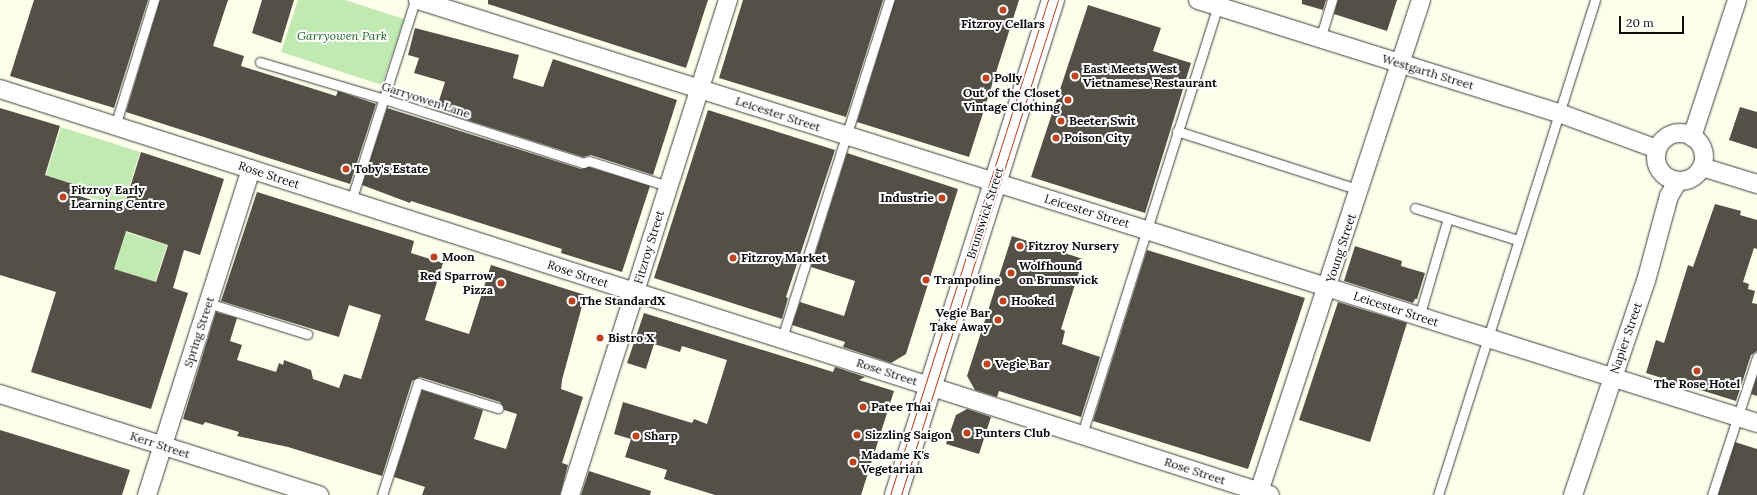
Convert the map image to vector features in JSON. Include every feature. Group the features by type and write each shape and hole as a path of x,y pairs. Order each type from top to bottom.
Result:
{"street":[{"name":"Leicester Street","path":"416,0 700,88 1757,423"},
{"name":"Fitzroy Street","path":"570,495 728,0"},
{"name":"Brunswick Street","path":"896,495 1053,0"},
{"name":"Westgarth Street","path":"1198,0 1219,3 1320,39 1559,113 1657,149"},
{"name":"Young Street","path":"1263,494 1328,287 1402,64 1421,0"},
{"path":"1692,137 1737,0"},
{"name":"Rose Street","path":"0,89 1082,434 1263,494"},
{"path":"1678,134 1692,137 1702,147 1704,160 1702,167 1692,178 1678,181 1670,179 1659,168 1657,149 1665,139 1671,135 1678,134"},
{"path":"1702,167 1757,184"},
{"name":"Spring Street","path":"146,495 251,169"},
{"name":"Napier Street","path":"1573,495 1646,281 1669,196 1678,181"},
{"name":"Kerr Street","path":"0,394 319,495"}],"lane":[{"path":"115,126 154,0"},
{"path":"351,201 416,0"},
{"path":"782,338 845,135 889,0"},
{"path":"1320,39 1332,0"},
{"path":"1438,495 1595,0"},
{"path":"1082,434 1219,3"},
{"name":"Garryowen Lane","path":"260,62 384,99 583,163 589,161 668,186"},
{"path":"1177,132 1360,190"},
{"path":"1415,208 1518,240"},
{"path":"1419,317 1448,218"},
{"path":"208,303 307,334"},
{"path":"1712,495 1757,357"},
{"path":"382,495 418,383 498,408"}],"green space":[{"name":"Garryowen Park","path":"298,0 345,0 404,19 382,85 281,52"},
{"path":"61,127 140,152 116,229 167,245 155,282 114,269 119,254 107,250 97,239 108,203 87,196 89,189 46,175"}],"building":[{"path":"34,0 148,0 114,108 10,76"},
{"path":"160,0 228,0 213,46 244,56 241,66 336,96 338,91 376,104 350,184 126,112"},
{"path":"262,0 294,0 281,43 252,33"},
{"path":"488,0 708,0 686,68 488,4"},
{"path":"743,0 883,0 846,117 719,78"},
{"path":"895,0 1019,0 969,157 857,122"},
{"path":"1302,0 1326,0 1323,10 1302,4"},
{"path":"1338,0 1397,0 1387,31 1334,14"},
{"path":"1088,5 1161,28 1153,51 1191,63 1145,213 1031,177"},
{"path":"415,28 519,55 513,78 543,87 553,59 677,100 653,175 591,155 583,157 436,110 445,82 414,73 419,58 408,55"},
{"path":"1740,107 1757,112 1757,149 1729,140"},
{"path":"0,108 60,126 45,175 73,184 70,193 123,210 141,152 224,179 200,255 184,250 173,288 188,293 151,409 31,372 56,292 0,275","holes":["126,231 168,245 156,282 114,269"]},
{"path":"387,108 581,169 589,167 650,186 622,272 561,253 562,249 411,201 410,203 362,185"},
{"path":"708,110 835,150 786,297 788,298 782,319 654,278"},
{"path":"847,153 958,189 906,354 891,363 843,347 845,342 792,325 800,302 844,316 855,281 811,267"},
{"path":"257,192 414,241 411,253 443,263 425,320 469,334 491,265 585,295 562,380 561,389 583,397 562,463 568,465 560,495 422,495 425,487 394,477 422,390 483,410 474,439 506,449 517,414 504,410 500,402 420,377 412,381 382,476 288,447 237,436 239,432 205,422 203,425 183,419 216,312 237,318 230,341 242,345 237,360 276,372 279,363 283,365 284,360 311,370 313,379 339,388 344,374 361,379 381,315 349,305 339,337 221,301"},
{"path":"1715,204 1741,211 1740,215 1757,220 1757,249 1754,248 1743,282 1749,284 1748,289 1755,291 1752,303 1757,304 1757,351 1751,355 1736,401 1646,373 1656,340 1664,343 1688,265 1693,267"},
{"path":"1012,236 1083,259 1061,329 1065,331 1062,344 1100,357 1081,417 999,391 997,397 975,390 967,376"},
{"path":"1355,246 1402,261 1401,266 1425,273 1417,299 1415,299 1413,303 1344,281"},
{"path":"1147,250 1305,298 1248,469 1093,421"},
{"path":"1338,302 1407,323 1370,442 1299,420"},
{"path":"644,313 833,372 835,367 865,377 859,380 894,391 861,495 715,495 664,479 667,470 625,457 631,439 614,434 623,402 692,423 694,419 707,424 727,360 682,346 680,352 654,344 646,369 627,363"},
{"path":"1757,376 1757,396 1751,394"},
{"path":"967,409 991,417 979,454 946,444 956,415"},
{"path":"0,430 130,470 122,495 0,495"},
{"path":"1735,442 1757,449 1757,495 1718,495"},
{"path":"589,471 651,491 650,495 581,495"}],"tram line":[{"path":"890,495 1048,0"},
{"path":"901,495 1058,0"}],"place":[{"name":"Fitzroy Cellars","path":"1003,10"},
{"name":"East Meets West Vietnamese Restaurant","path":"1075,76"},
{"name":"Polly","path":"986,78"},
{"name":"Out of the Closet Vintage Clothing","path":"1068,100"},
{"name":"Beeter Swit","path":"1061,121"},
{"name":"Poison City","path":"1056,138"},
{"name":"Toby's Estate","path":"346,169"},
{"name":"Fitzroy Early Learning Centre","path":"63,197"},
{"name":"Industrie","path":"942,198"},
{"name":"Fitzroy Nursery","path":"1020,246"},
{"name":"Moon","path":"434,257"},
{"name":"Fitzroy Market","path":"733,258"},
{"name":"Wolfhound on Brunswick","path":"1011,273"},
{"name":"Trampoline","path":"926,280"},
{"name":"Red Sparrow Pizza","path":"501,283"},
{"name":"The StandardX","path":"572,301"},
{"name":"Hooked","path":"1003,301"},
{"name":"Vegie Bar Take Away","path":"998,320"},
{"name":"Bistro X","path":"600,338"},
{"name":"Vegie Bar","path":"987,364"},
{"name":"The Rose Hotel","path":"1697,371"},
{"name":"Patee Thai","path":"863,407"},
{"name":"Punters Club","path":"967,433"},
{"name":"Sizzling Saigon","path":"857,435"},
{"name":"Sharp","path":"636,436"},
{"name":"Madame K's Vegetarian","path":"853,462"}]}
